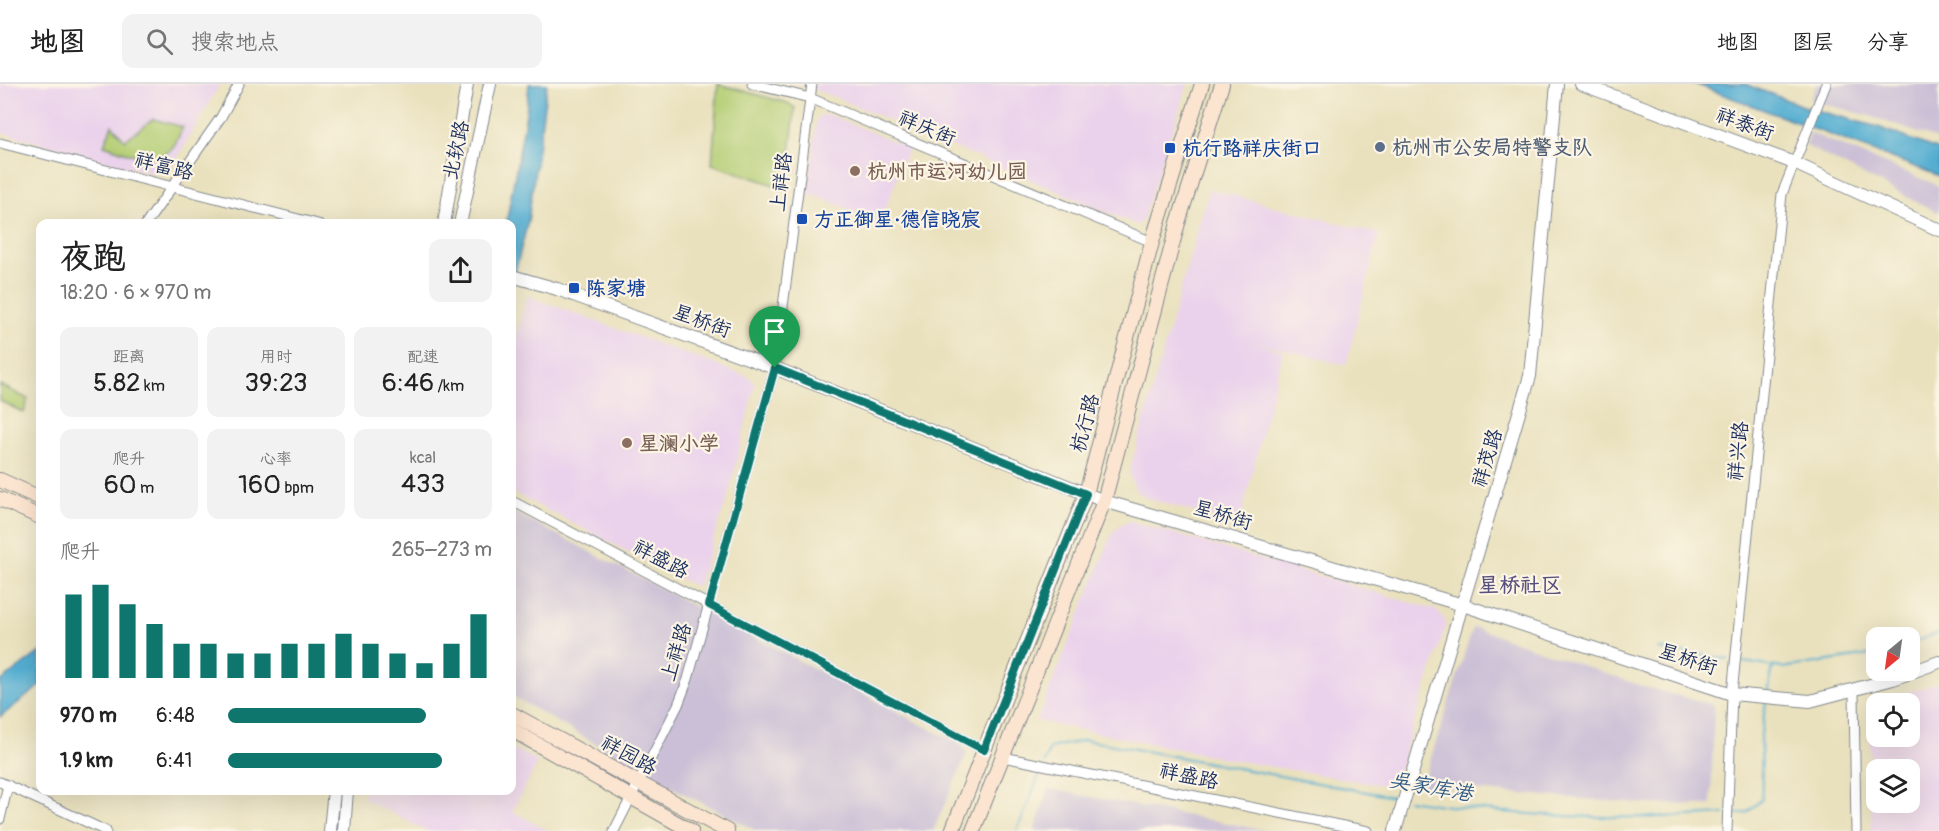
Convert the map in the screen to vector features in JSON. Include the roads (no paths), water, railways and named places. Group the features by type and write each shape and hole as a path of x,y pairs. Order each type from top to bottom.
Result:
{"main road":[{"name":"杭行路","path":"952,831 1086,494 1152,242 1202,84"},
{"name":"杭行路","path":"973,831 1104,501 1178,223 1222,84"},
{"path":"0,480 36,496"},
{"path":"0,499 36,515"},
{"name":"祥园路","path":"516,716 727,831"},
{"name":"祥园路","path":"516,732 691,831"}],"street":[{"path":"149,219 221,117 239,84"},
{"name":"北软路","path":"445,219 467,84"},
{"name":"北软路","path":"461,219 490,84"},
{"name":"祥庆街","path":"752,84 810,98 1152,242"},
{"name":"上祥路","path":"614,831 678,705 709,605 775,368 812,84"},
{"name":"祥茂路","path":"1396,828 1530,376 1557,84"},
{"name":"祥泰街","path":"1581,84 1794,163 1939,230"},
{"name":"祥兴路","path":"1727,831 1732,694 1782,194 1826,85"},
{"name":"祥富路","path":"0,143 299,219"},
{"name":"星桥街","path":"517,277 775,368 1104,501 1463,605 1732,694 1810,701 1893,679 1939,662"},
{"name":"祥盛路","path":"516,503 984,750"},
{"path":"1854,690 1856,831"},
{"name":"祥盛路","path":"1003,757 1368,831"},
{"path":"0,819 4,784 106,831"},
{"path":"330,831 334,795"},
{"path":"344,831 347,795"}],"water":[{"path":"529,84 547,84 528,221 516,268 516,219 507,219 526,114"},
{"path":"1695,84 1745,84 1808,108 1878,127 1939,150 1939,176"},
{"path":"36,655 36,689 0,717 0,682"}],"waterway":[{"path":"1920,640 1939,633"},
{"path":"1658,649 1728,659"},
{"path":"1743,662 1782,668 1866,655"},
{"name":"吴家库港","path":"1768,693 1773,666"},
{"name":"吴家库港","path":"1731,814 1747,813 1762,799 1761,734 1766,702"},
{"name":"吴家库港","path":"1044,763 1050,748 1086,740 1399,798"},
{"name":"吴家库港","path":"1017,831 1042,768"},
{"name":"吴家库港","path":"1408,800 1447,806 1566,816 1646,817 1725,814"}],"place":[{"name":"杭州市公安局特警支队","path":"1380,147"},
{"name":"杭行路祥庆街口","path":"1170,148"},
{"name":"杭州市运河幼儿园","path":"855,171"},
{"name":"方正御星·德信晓宸","path":"802,219"},
{"name":"陈家塘","path":"574,288"},
{"name":"星澜小学","path":"627,443"}],"district":[{"name":"星桥社区","path":"1520,585"}]}
